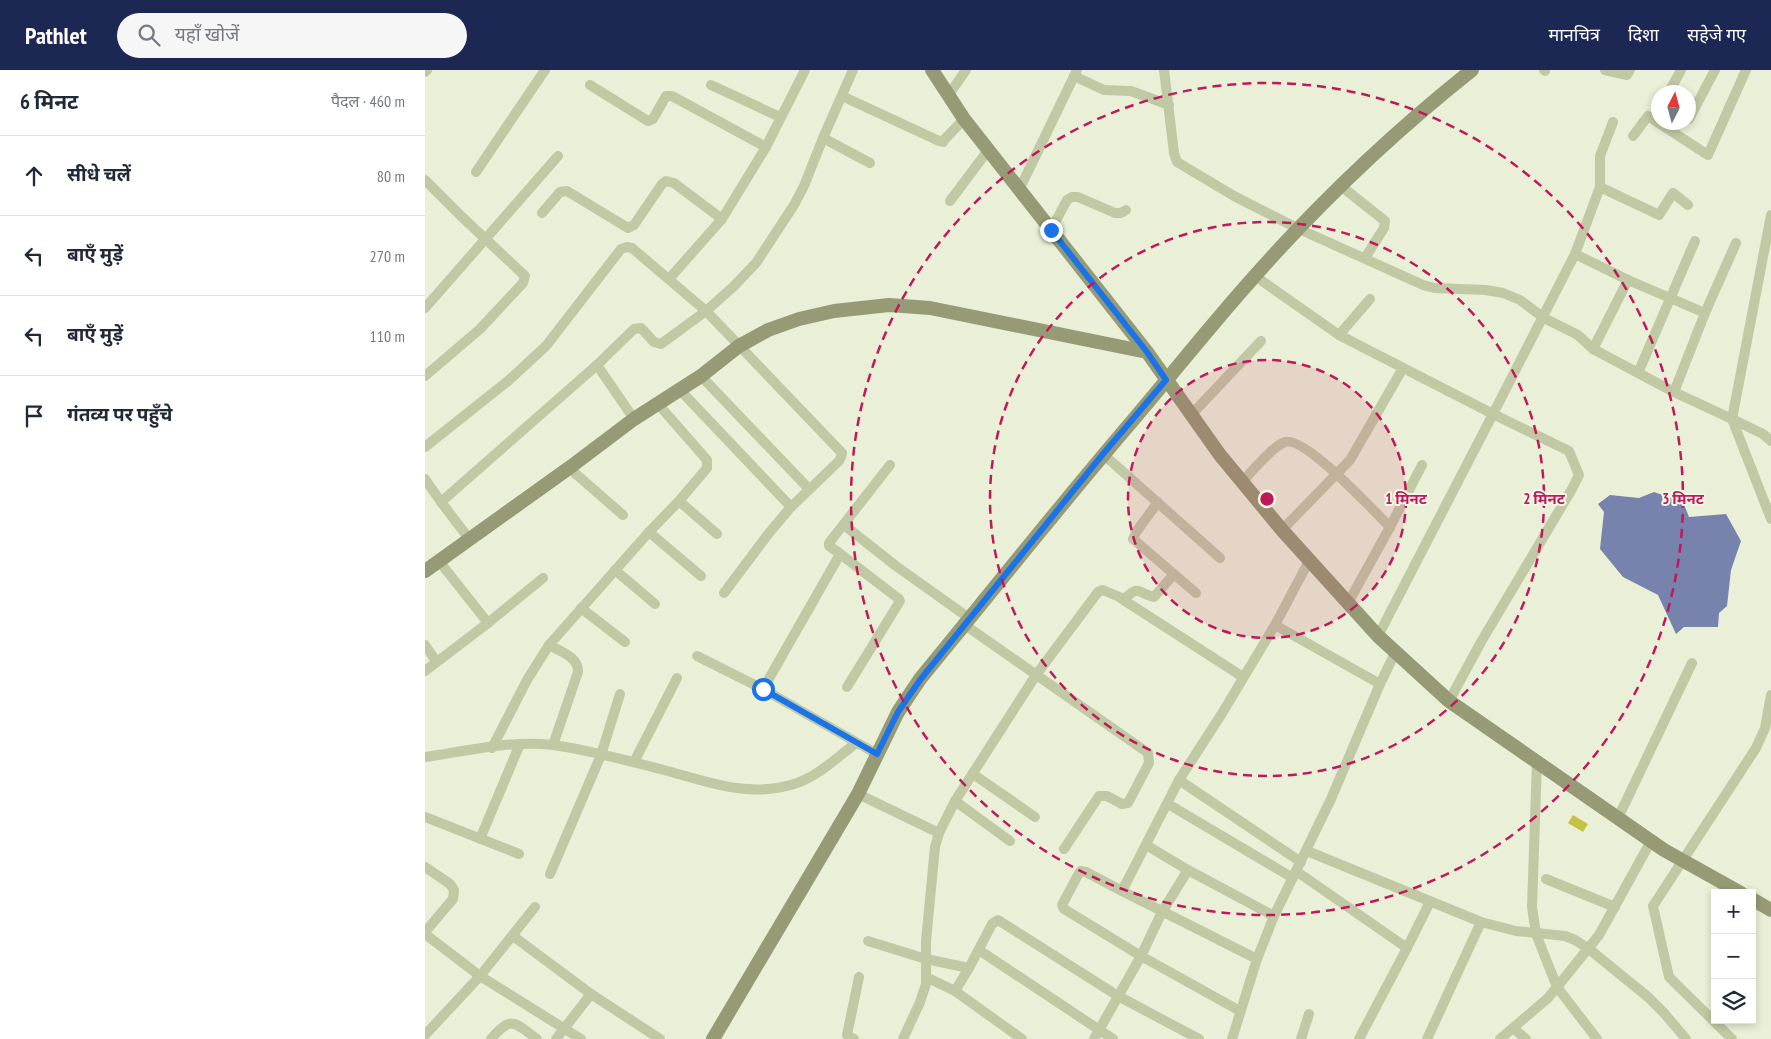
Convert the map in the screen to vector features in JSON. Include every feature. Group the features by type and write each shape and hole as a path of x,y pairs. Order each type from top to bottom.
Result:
{"street":[{"path":"669,279 722,219 766,147 805,70"},
{"path":"441,502 597,365 634,329 641,328 654,342 661,344 706,311 756,263 804,186 853,70"},
{"path":"933,70 964,119 1147,352 1220,455 1309,561 1378,636 1396,651 1441,696 1651,841 1734,889"},
{"path":"948,96 966,70"},
{"path":"1164,70 1174,154 1177,162 1234,196 1299,229 1412,280 1434,288 1486,290 1503,293 1519,300 1544,318 1578,335 1593,349 1674,392 1763,434 1771,441"},
{"path":"713,1039 858,794 898,712 920,680 1103,454 1255,276 1341,186 1425,108 1472,70"},
{"path":"1605,70 1605,72 1627,75 1629,70"},
{"path":"1673,85 1681,70"},
{"path":"1696,106 1715,70"},
{"path":"1672,130 1708,155 1746,70"},
{"path":"476,172 540,72"},
{"path":"1019,190 1075,73 1104,90 1131,91 1169,105"},
{"path":"711,84 781,118"},
{"path":"590,85 648,121 653,119 666,96 672,96 766,147"},
{"path":"842,96 943,142 964,119"},
{"path":"1633,136 1648,116 1651,116"},
{"path":"1378,636 1544,318 1575,254 1600,187 1600,156 1613,122"},
{"path":"1679,136 1682,130"},
{"path":"823,138 870,163"},
{"path":"950,201 989,150"},
{"path":"425,308 558,156"},
{"path":"425,180 523,273 525,280 480,329 425,376"},
{"path":"542,213 557,195 563,191 628,228 634,225 666,181 674,183 722,219"},
{"path":"1341,186 1385,222 1384,228 1365,258"},
{"path":"1600,187 1659,215 1673,193 1688,205"},
{"path":"1051,230 1067,200 1072,197 1078,197 1115,213 1121,213 1125,210"},
{"path":"1771,215 1732,419 1771,519"},
{"path":"1638,373 1695,242"},
{"path":"1674,392 1735,243"},
{"path":"425,447 508,380 545,346 623,247 632,248 706,311 841,453 839,461 809,489 769,533 724,593"},
{"path":"1575,254 1628,280 1705,313"},
{"path":"1255,276 1339,335 1569,451 1579,475 1481,642 1449,701"},
{"path":"1593,349 1628,280"},
{"path":"1339,335 1370,299"},
{"path":"425,571 634,419 701,376 739,346 768,330 799,319 834,311 889,305 930,308 1147,352"},
{"path":"1191,414 1261,341"},
{"path":"597,365 634,419"},
{"path":"1282,530 1350,460 1403,368"},
{"path":"701,376 809,489"},
{"path":"679,389 791,508"},
{"path":"492,748 527,680 549,644 707,468 708,462 658,404"},
{"path":"1243,481 1278,445 1287,441 1296,443 1306,448 1337,475 1390,527"},
{"path":"1103,454 1220,558"},
{"path":"847,688 899,606 900,601 828,545 890,465"},
{"path":"1348,603 1422,465"},
{"path":"569,468 623,515"},
{"path":"425,479 469,540"},
{"path":"679,501 717,534"},
{"path":"1158,502 1135,532 1133,538 1196,593"},
{"path":"844,524 1037,675 1145,750 1150,758 1149,763 1128,803 1122,804 1107,796 1099,796 1064,849"},
{"path":"649,532 701,576"},
{"path":"763,689 839,553"},
{"path":"439,561 488,623"},
{"path":"1122,891 1179,780 1275,625 1309,561"},
{"path":"615,570 655,604"},
{"path":"1121,599 1124,599 1135,590 1154,597 1174,574"},
{"path":"425,671 543,578"},
{"path":"903,1039 922,996 926,977 926,941 932,872 939,833 955,801 1037,675 1098,592 1103,590 1121,599 1243,678"},
{"path":"581,608 625,642"},
{"path":"1275,625 1380,684"},
{"path":"549,644 574,660 579,666 553,745"},
{"path":"425,645 437,662"},
{"path":"1232,1039 1257,959 1274,916 1307,851 1396,651"},
{"path":"697,656 763,689 877,754"},
{"path":"1618,818 1692,663"},
{"path":"634,762 677,678"},
{"path":"550,874 601,755 620,694"},
{"path":"1732,1039 1669,977 1653,906 1756,748 1765,728 1771,696"},
{"path":"425,757 520,744 553,745 634,762 731,789 777,788 798,783 815,775 856,743"},
{"path":"480,839 520,744"},
{"path":"1537,762 1532,907 1536,934 1557,987 1597,1039"},
{"path":"973,774 1035,816"},
{"path":"1179,780 1301,862"},
{"path":"858,794 939,833"},
{"path":"955,801 1010,841"},
{"path":"1168,804 1294,875 1407,948"},
{"path":"425,817 519,854"},
{"path":"1500,1039 1549,998 1589,949 1615,907 1651,841"},
{"path":"1146,846 1274,916"},
{"path":"1307,851 1481,922 1516,931 1565,936 1575,940 1589,949 1659,1007 1686,1039"},
{"path":"425,867 450,884 454,890 453,899 425,933 480,976 581,1039"},
{"path":"1096,1035 1141,956 1162,912 1187,870"},
{"path":"1240,1010 1141,956 1063,907 1063,903 1081,872 1086,872 1257,959"},
{"path":"1546,879 1615,907"},
{"path":"1756,901 1771,910"},
{"path":"1359,1039 1430,902"},
{"path":"425,1035 480,976 535,907"},
{"path":"955,991 993,924 998,920 1118,996 1199,1039"},
{"path":"1427,1039 1481,922"},
{"path":"513,936 591,994 660,1039"},
{"path":"868,941 969,968"},
{"path":"979,950 1096,1035 1113,1039"},
{"path":"854,1039 847,1034 859,977"},
{"path":"926,977 955,991 1022,1039"},
{"path":"556,1039 591,994"},
{"path":"1301,1039 1309,1014"},
{"path":"491,1039 506,1024 512,1023 520,1026 537,1039"},
{"path":"1513,1028 1526,1039"}],"water":[{"path":"1654,492 1683,502 1689,517 1726,514 1741,541 1731,570 1727,606 1719,613 1718,627 1684,627 1676,634 1658,595 1623,577 1600,549 1604,512 1598,504 1610,495 1639,498"}],"building":[{"path":"1573,815 1588,824 1583,832 1568,823"}],"route":[{"path":"763,689 877,754 898,712 920,680 1103,454 1166,380 1147,352 1051,230"}]}
